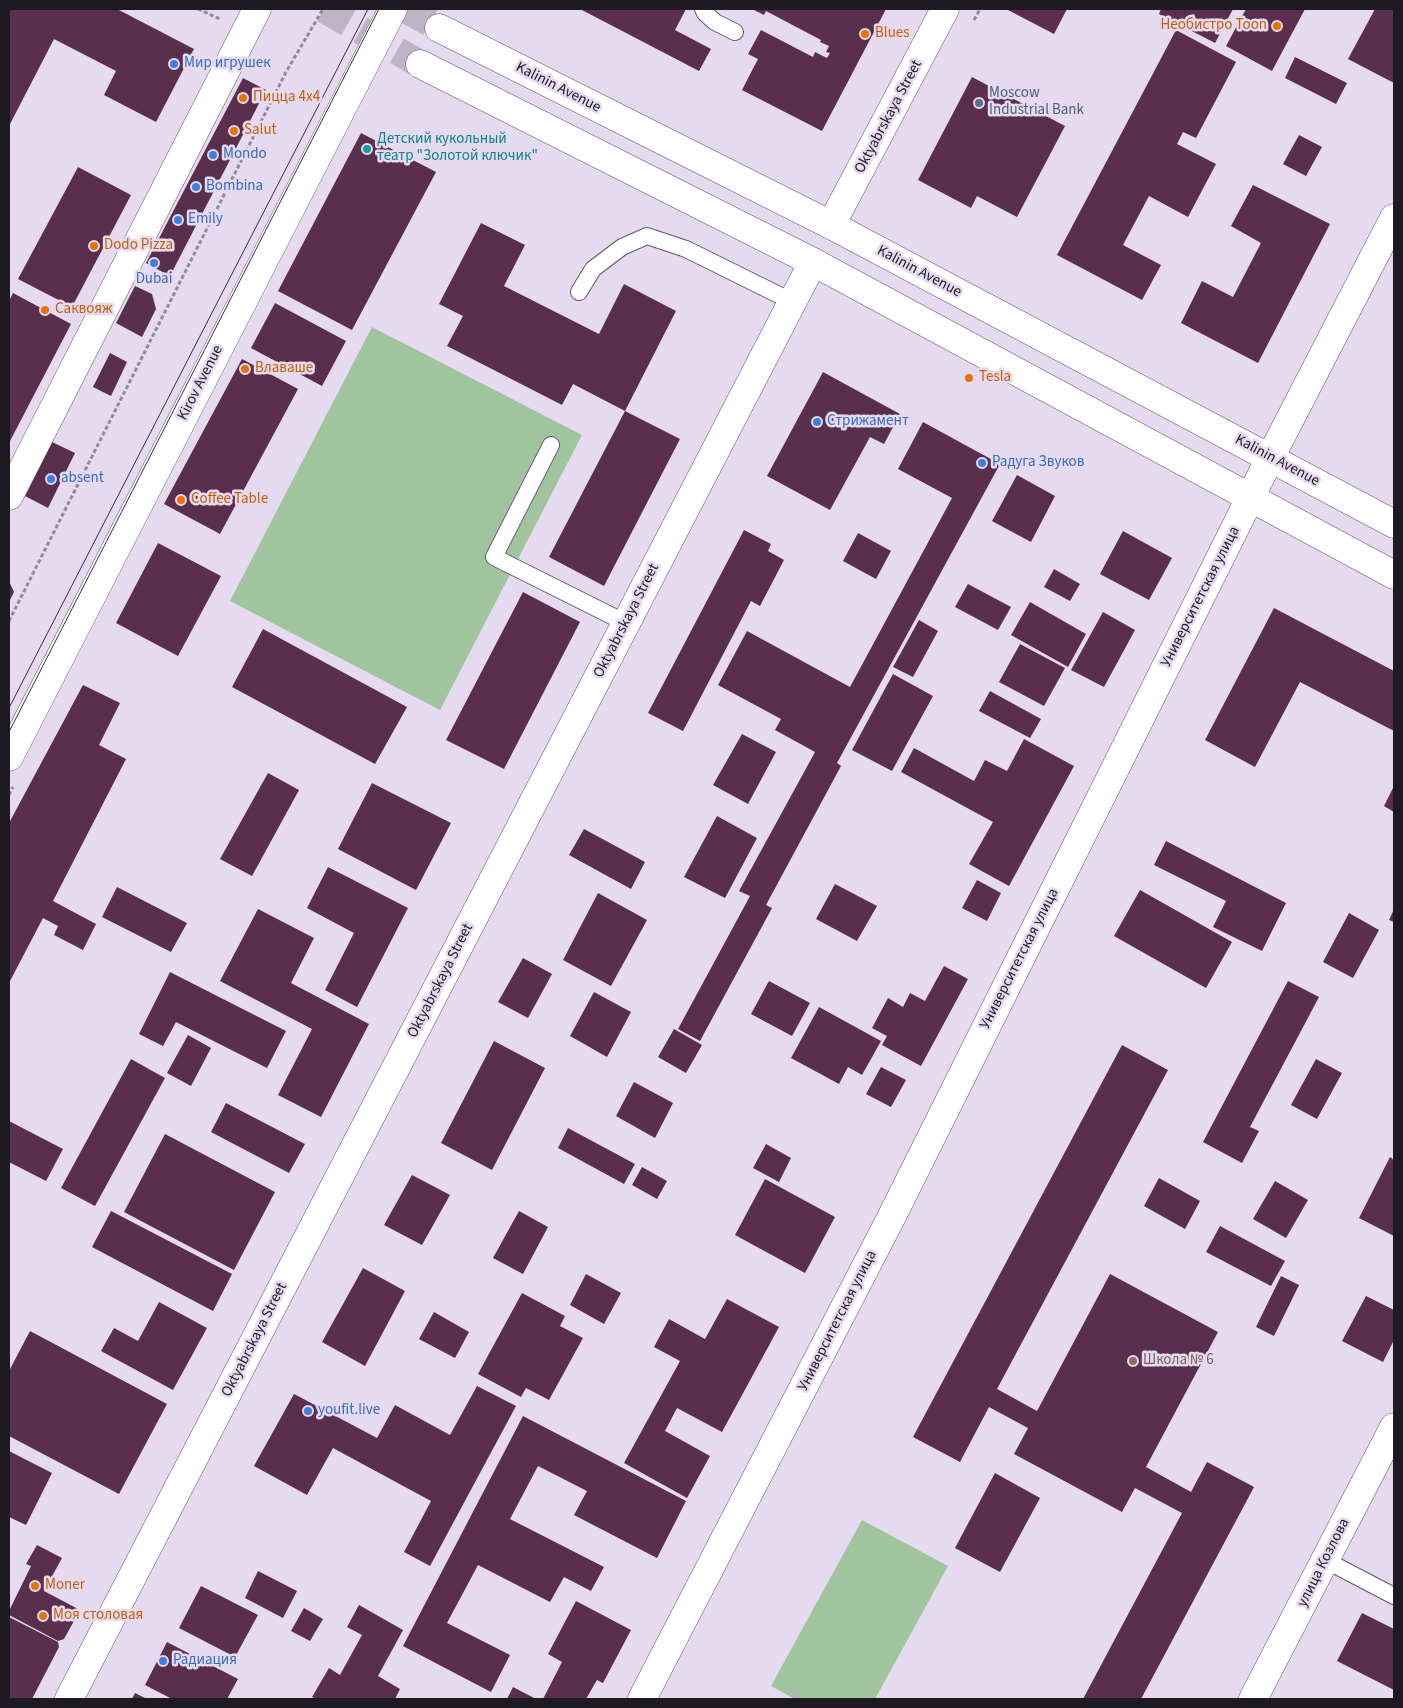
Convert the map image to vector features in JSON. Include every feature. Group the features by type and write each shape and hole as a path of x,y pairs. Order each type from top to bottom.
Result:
{"main road":[{"path":"9,496 257,9"},
{"name":"Kirov Avenue","path":"9,757 393,9"},
{"name":"Oktyabrskaya Street","path":"831,225 945,9"},
{"name":"Kalinin Avenue","path":"439,28 831,225 1394,524"},
{"path":"420,64 813,262 1394,575"},
{"name":"Университетская улица","path":"642,1699 892,1216 1270,458 1394,218"},
{"name":"Oktyabrskaya Street","path":"69,1699 813,262"},
{"name":"улица Козлова","path":"1253,1699 1394,1427"}],"lane":[{"path":"704,9 705,13 715,22 735,32"},
{"path":"579,292 592,269 622,247 647,236 686,249 793,302"},
{"path":"551,446 494,558 626,623"},
{"path":"1325,1560 1394,1596"}],"path":[{"path":"9,621 286,72 323,9"}],"green space":[{"path":"372,327 582,435 440,710 230,601"},
{"path":"862,1520 948,1566 875,1699 795,1699 771,1686"}],"building":[{"path":"9,9 117,9 194,49 156,122 104,95 116,71 54,39 9,126"},
{"path":"580,9 686,9 675,30 711,49 699,71"},
{"path":"752,9 886,9 822,131 742,90 758,59 748,54 761,30 813,57 815,52 827,58 830,53 826,52 829,46 820,42 821,40 766,11 764,15"},
{"path":"1009,9 1067,9 1054,34"},
{"path":"1161,9 1233,9 1215,43 1159,14"},
{"path":"1246,9 1305,9 1272,71 1226,46"},
{"path":"1375,9 1394,9 1394,83 1348,59"},
{"path":"1176,30 1236,62 1196,138 1183,132 1177,144 1216,164 1188,217 1149,196 1123,245 1161,265 1142,300 1057,255"},
{"path":"1295,57 1347,83 1336,104 1285,78"},
{"path":"972,77 1065,126 1017,217 977,196 971,208 918,180"},
{"path":"243,78 266,90 170,276 146,263"},
{"path":"361,133 436,172 352,330 278,291"},
{"path":"1299,135 1322,147 1306,176 1283,164"},
{"path":"78,167 131,195 72,307 18,279"},
{"path":"1253,185 1330,224 1258,363 1181,323 1202,281 1233,297 1261,243 1231,226"},
{"path":"481,223 525,245 504,286 599,334 624,284 676,311 625,411 573,384 562,405 447,346 463,316 439,304"},
{"path":"135,286 152,294 156,309 142,337 116,323"},
{"path":"13,293 71,324 9,443 9,301"},
{"path":"275,303 346,341 322,386 251,348"},
{"path":"110,353 127,362 111,396 93,387"},
{"path":"242,359 298,389 220,534 164,504"},
{"path":"823,372 900,414 884,444 870,437 830,510 767,476"},
{"path":"625,411 680,439 604,586 549,557"},
{"path":"923,422 1000,464 837,763 841,766 766,905 772,908 700,1041 678,1029 750,896 739,891 815,752 775,730 781,719 718,685 747,631 850,687 952,498 898,469"},
{"path":"52,442 75,453 48,508 25,496"},
{"path":"1017,475 1055,496 1031,542 992,521"},
{"path":"744,530 771,544 768,551 784,560 760,606 751,601 683,731 648,713"},
{"path":"1123,531 1172,558 1149,600 1100,574"},
{"path":"858,533 891,551 876,579 843,561"},
{"path":"158,543 221,576 178,656 116,623"},
{"path":"1054,569 1080,584 1070,601 1044,587"},
{"path":"9,581 14,592 9,602"},
{"path":"968,584 1011,607 998,630 955,607"},
{"path":"523,592 580,622 504,769 446,740"},
{"path":"1030,602 1086,634 1068,667 1011,635"},
{"path":"1274,608 1394,671 1394,731 1300,682 1255,767 1205,740"},
{"path":"1103,612 1135,630 1104,687 1071,670"},
{"path":"919,620 938,631 913,677 893,667"},
{"path":"263,629 407,707 375,764 232,687"},
{"path":"1020,644 1065,668 1044,706 999,682"},
{"path":"893,674 933,696 892,771 852,750"},
{"path":"83,685 120,703 99,745 126,759 53,901 96,924 83,950 54,935 58,926 43,918 9,983 9,823"},
{"path":"990,691 1041,719 1030,738 979,711"},
{"path":"742,734 776,752 748,804 713,785"},
{"path":"1024,739 1074,766 1009,886 969,864 993,822 901,772 914,748 974,781 985,760 1007,771"},
{"path":"268,773 299,790 252,876 220,859"},
{"path":"372,783 451,823 416,890 338,849"},
{"path":"1394,786 1394,812 1384,806"},
{"path":"717,816 757,838 725,898 684,877"},
{"path":"584,829 645,862 631,889 569,855"},
{"path":"1166,841 1286,903 1262,951 1213,927 1226,901 1154,865"},
{"path":"328,867 408,908 357,1007 325,990 354,933 307,908"},
{"path":"977,880 1001,893 987,921 962,908"},
{"path":"835,884 877,906 857,941 816,919"},
{"path":"117,887 187,923 171,952 102,917"},
{"path":"1140,890 1232,942 1206,988 1114,936"},
{"path":"598,893 647,920 611,986 563,960"},
{"path":"258,909 314,938 291,983 369,1024 321,1117 278,1095 312,1029 220,981"},
{"path":"1394,909 1394,922 1389,920"},
{"path":"1349,913 1379,930 1353,978 1323,962"},
{"path":"523,958 552,974 528,1018 498,1002"},
{"path":"944,966 968,979 921,1066 882,1045 887,1036 872,1028 888,998 903,1007 910,993 925,1001"},
{"path":"170,972 286,1031 267,1068 176,1022 163,1046 139,1034"},
{"path":"769,981 810,1003 792,1036 751,1014"},
{"path":"1288,981 1319,997 1250,1127 1259,1131 1242,1163 1203,1142"},
{"path":"594,992 631,1012 607,1057 570,1036"},
{"path":"819,1007 881,1041 862,1075 848,1067 839,1084 791,1058"},
{"path":"674,1029 702,1045 686,1073 658,1057"},
{"path":"188,1035 211,1048 191,1086 167,1073"},
{"path":"494,1041 545,1068 492,1170 441,1143"},
{"name":"Школа № 6","path":"1122,1045 1168,1070 997,1389 1037,1411 1110,1274 1218,1332 1146,1467 1191,1492 1207,1462 1254,1487 1141,1699 1083,1699 1182,1513 1135,1488 1122,1512 1014,1454 1028,1428 989,1407 960,1462 913,1437"},
{"path":"131,1059 165,1078 95,1206 61,1188"},
{"path":"1316,1059 1342,1073 1317,1119 1291,1105"},
{"path":"881,1067 906,1080 891,1107 866,1094"},
{"path":"634,1082 673,1103 655,1138 616,1116"},
{"path":"226,1103 305,1144 289,1173 211,1132"},
{"path":"9,1121 63,1149 46,1181 9,1162"},
{"path":"568,1128 635,1164 624,1184 558,1148"},
{"path":"165,1134 275,1192 234,1270 124,1212"},
{"path":"766,1144 791,1158 779,1182 753,1168"},
{"path":"1390,1157 1394,1160 1394,1236 1359,1218"},
{"path":"642,1167 667,1181 657,1199 632,1185"},
{"path":"412,1175 450,1195 422,1245 384,1225"},
{"path":"1159,1178 1200,1201 1185,1229 1144,1206"},
{"path":"765,1179 835,1217 805,1273 735,1235"},
{"path":"1275,1181 1308,1200 1286,1238 1253,1219"},
{"path":"111,1211 232,1274 213,1311 92,1247"},
{"path":"519,1211 548,1227 523,1274 493,1258"},
{"path":"1220,1226 1285,1261 1271,1286 1206,1252"},
{"path":"363,1268 405,1291 365,1366 322,1342"},
{"path":"586,1274 621,1293 604,1324 570,1305"},
{"path":"1281,1276 1299,1285 1274,1336 1256,1327"},
{"path":"522,1293 565,1316 560,1326 583,1338 549,1400 526,1388 521,1397 478,1374"},
{"path":"1366,1296 1394,1310 1394,1340 1383,1362 1342,1341"},
{"path":"727,1299 779,1327 722,1432 677,1408 665,1431 710,1456 687,1498 624,1463 680,1361 654,1347 669,1319 705,1339"},
{"path":"159,1302 207,1328 173,1390 101,1351 114,1328 138,1341"},
{"path":"434,1312 469,1332 455,1358 419,1339"},
{"path":"30,1331 167,1404 119,1494 9,1436 9,1371"},
{"path":"477,1386 516,1406 430,1566 404,1552 431,1501 333,1448 307,1495 254,1466 294,1394 377,1438 395,1405 450,1435"},
{"path":"523,1416 686,1501 657,1558 574,1515 587,1491 538,1466 510,1519 604,1567 591,1591 564,1577 550,1602 478,1565 447,1623 510,1655 491,1692 403,1646"},
{"path":"9,1451 52,1473 26,1525 9,1517"},
{"path":"995,1473 1040,1498 1000,1572 955,1548"},
{"path":"37,1545 62,1558 44,1591 80,1610 64,1639 58,1641 9,1615 9,1611 31,1566 26,1564"},
{"path":"258,1571 297,1591 283,1618 245,1598"},
{"path":"201,1586 258,1615 235,1657 179,1628"},
{"path":"576,1601 631,1630 603,1683 597,1680 586,1699 543,1699 562,1662 548,1654"},
{"path":"359,1605 403,1630 378,1676 400,1689 395,1699 316,1699 312,1697 329,1668 340,1675 362,1635 347,1627"},
{"path":"304,1608 323,1619 310,1641 291,1631"},
{"path":"1362,1613 1394,1629 1394,1690 1337,1661"},
{"path":"9,1617 58,1642 59,1647 32,1699 9,1699"},
{"path":"167,1642 238,1679 227,1699 172,1699 145,1685"},
{"path":"513,1687 536,1699 507,1699"},
{"path":"135,1693 147,1699 132,1699"}],"tunnel":[{"path":"324,9 420,64"},
{"path":"406,9 439,28"}],"tram line":[{"path":"9,708 368,9"},
{"path":"9,732 379,9"}],"place":[{"name":"Необистро Toon","path":"1277,26"},
{"name":"Blues","path":"865,34"},
{"name":"Мир игрушек","path":"174,64"},
{"name":"Пицца 4x4","path":"243,98"},
{"name":"Moscow Industrial Bank","path":"979,103"},
{"name":"Salut","path":"234,131"},
{"name":"Детский кукольный театр \"Золотой ключик\"","path":"367,149"},
{"name":"Mondo","path":"213,155"},
{"name":"Bombina","path":"196,187"},
{"name":"Emily","path":"178,220"},
{"name":"Dodo Pizza","path":"94,246"},
{"name":"Dubai","path":"154,263"},
{"name":"Саквояж","path":"45,310"},
{"name":"Влаваше","path":"245,369"},
{"name":"Tesla","path":"969,378"},
{"name":"Стрижамент","path":"817,422"},
{"name":"Радуга Звуков","path":"982,463"},
{"name":"absent","path":"51,479"},
{"name":"Coffee Table","path":"181,500"},
{"name":"Школа № 6","path":"1133,1361"},
{"name":"youfit.live","path":"308,1411"},
{"name":"Moner","path":"35,1586"},
{"name":"Моя столовая","path":"43,1616"},
{"name":"Радиация","path":"163,1661"}]}
